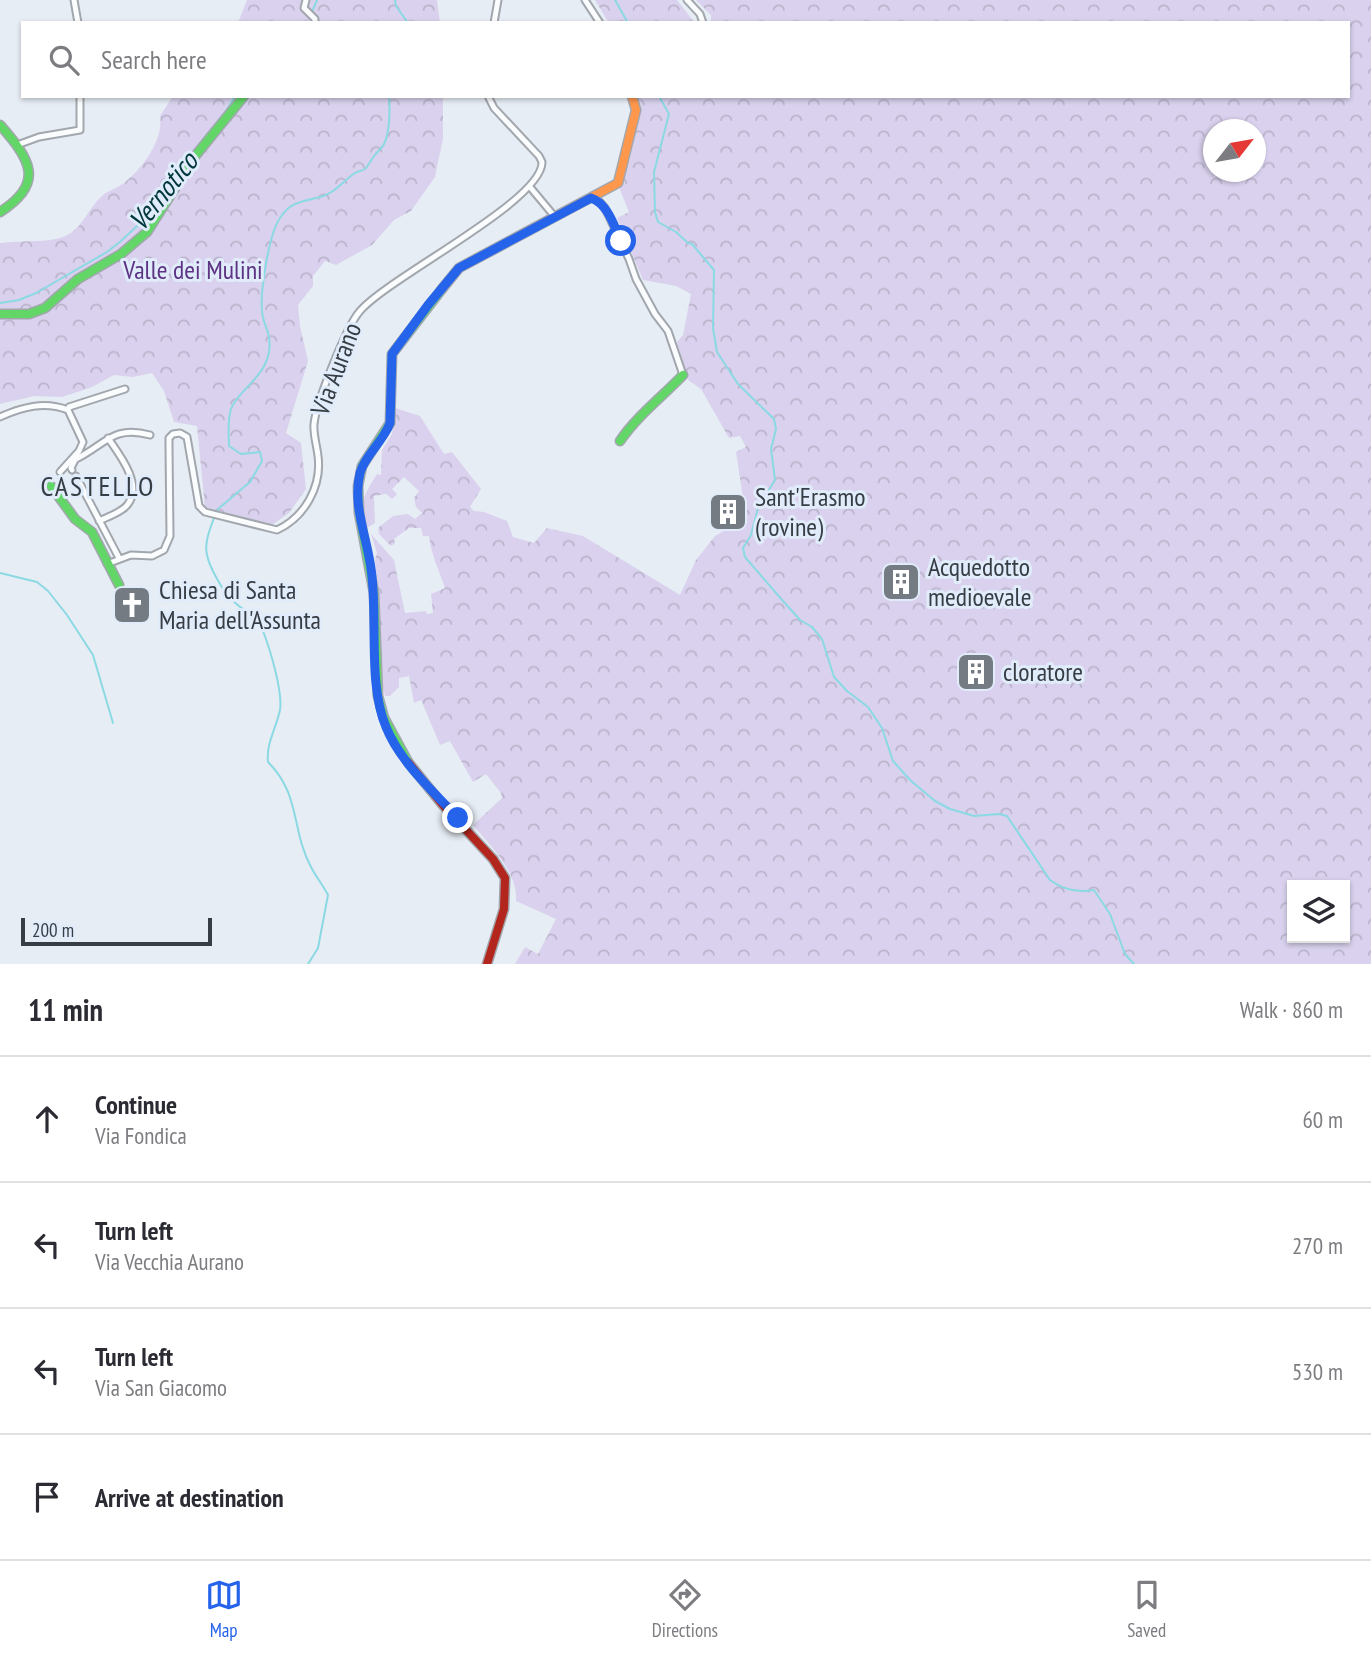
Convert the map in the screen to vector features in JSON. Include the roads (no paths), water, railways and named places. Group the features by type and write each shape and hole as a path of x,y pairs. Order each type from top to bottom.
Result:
{"street":[{"path":"74,0 78,21"},
{"path":"306,0 304,9 314,20"},
{"path":"494,21 498,0"},
{"path":"585,0 599,21"},
{"path":"687,0 700,14 702,21"},
{"path":"17,145 39,137 80,130 80,98"},
{"path":"0,314 29,314 45,308 78,279 121,254 147,232 196,155 242,98"},
{"path":"489,98 494,108 542,162 540,175 530,187 555,217"},
{"path":"487,964 499,933 507,890 505,878 493,859 401,753 386,726 378,697 373,586 359,517 358,487 364,464 387,432 390,423 394,349 459,268 618,183 636,110 633,98"},
{"path":"0,125 23,152 28,163 28,185 20,198 0,212"},
{"name":"Via Aurano","path":"119,558 131,555 152,556 164,550 170,536 169,439 173,434 180,433 187,437 198,506 205,512 266,528 277,530 283,527 309,502 319,470 313,427 316,415 335,360 357,313 530,187"},
{"path":"591,198 599,201 605,208 636,279 655,314 668,331 683,376 659,401 632,423 620,441"},
{"path":"68,410 69,407 125,389"},
{"path":"0,417 32,406 68,410"},
{"path":"68,410 83,442 71,468 119,558 107,564"},
{"path":"60,472 76,457 123,431 150,435"},
{"path":"99,521 128,505 133,491 122,460 108,438"},
{"path":"51,486 75,519 92,532 119,585"}],"waterway":[{"name":"Vernotico","path":"312,12 317,0"},
{"path":"395,0 407,21"},
{"path":"615,0 627,21"},
{"name":"Vernotico","path":"0,303 19,300 36,293 121,241 171,186 185,162 234,98"},
{"path":"217,513 218,509 250,482 262,461 260,452 241,454 229,446 229,423 234,402 262,370 269,352 262,302 266,263 276,226 284,212 293,205 330,193 355,173 366,168 386,139 389,98"},
{"path":"660,98 669,114 654,172 655,212 658,222 692,244 714,270 713,328 717,352 738,384 774,419 776,429 771,449 775,480 758,508 751,535 743,548 745,557 800,620 812,627 822,639 834,677 868,707 882,728 893,761 910,780 935,801 950,809 974,816 1007,816 1050,880 1070,890 1094,890 1110,914 1125,954 1134,964"},
{"path":"214,518 206,546 211,566 229,597 254,618 263,631 278,682 280,710 270,742 268,762 286,787 305,853 328,895 318,948 308,964"},
{"path":"0,573 37,582 67,615 93,655 113,723"}],"place":[{"name":"Sant'Erasmo (rovine)","path":"728,512"},
{"name":"Acquedotto medioevale","path":"901,582"},
{"name":"Chiesa di Santa Maria dell'Assunta","path":"132,605"},
{"name":"cloratore","path":"976,672"}],"district":[{"name":"CASTELLO","path":"98,486"}],"park label":[{"name":"Valle dei Mulini","path":"193,270"}]}
